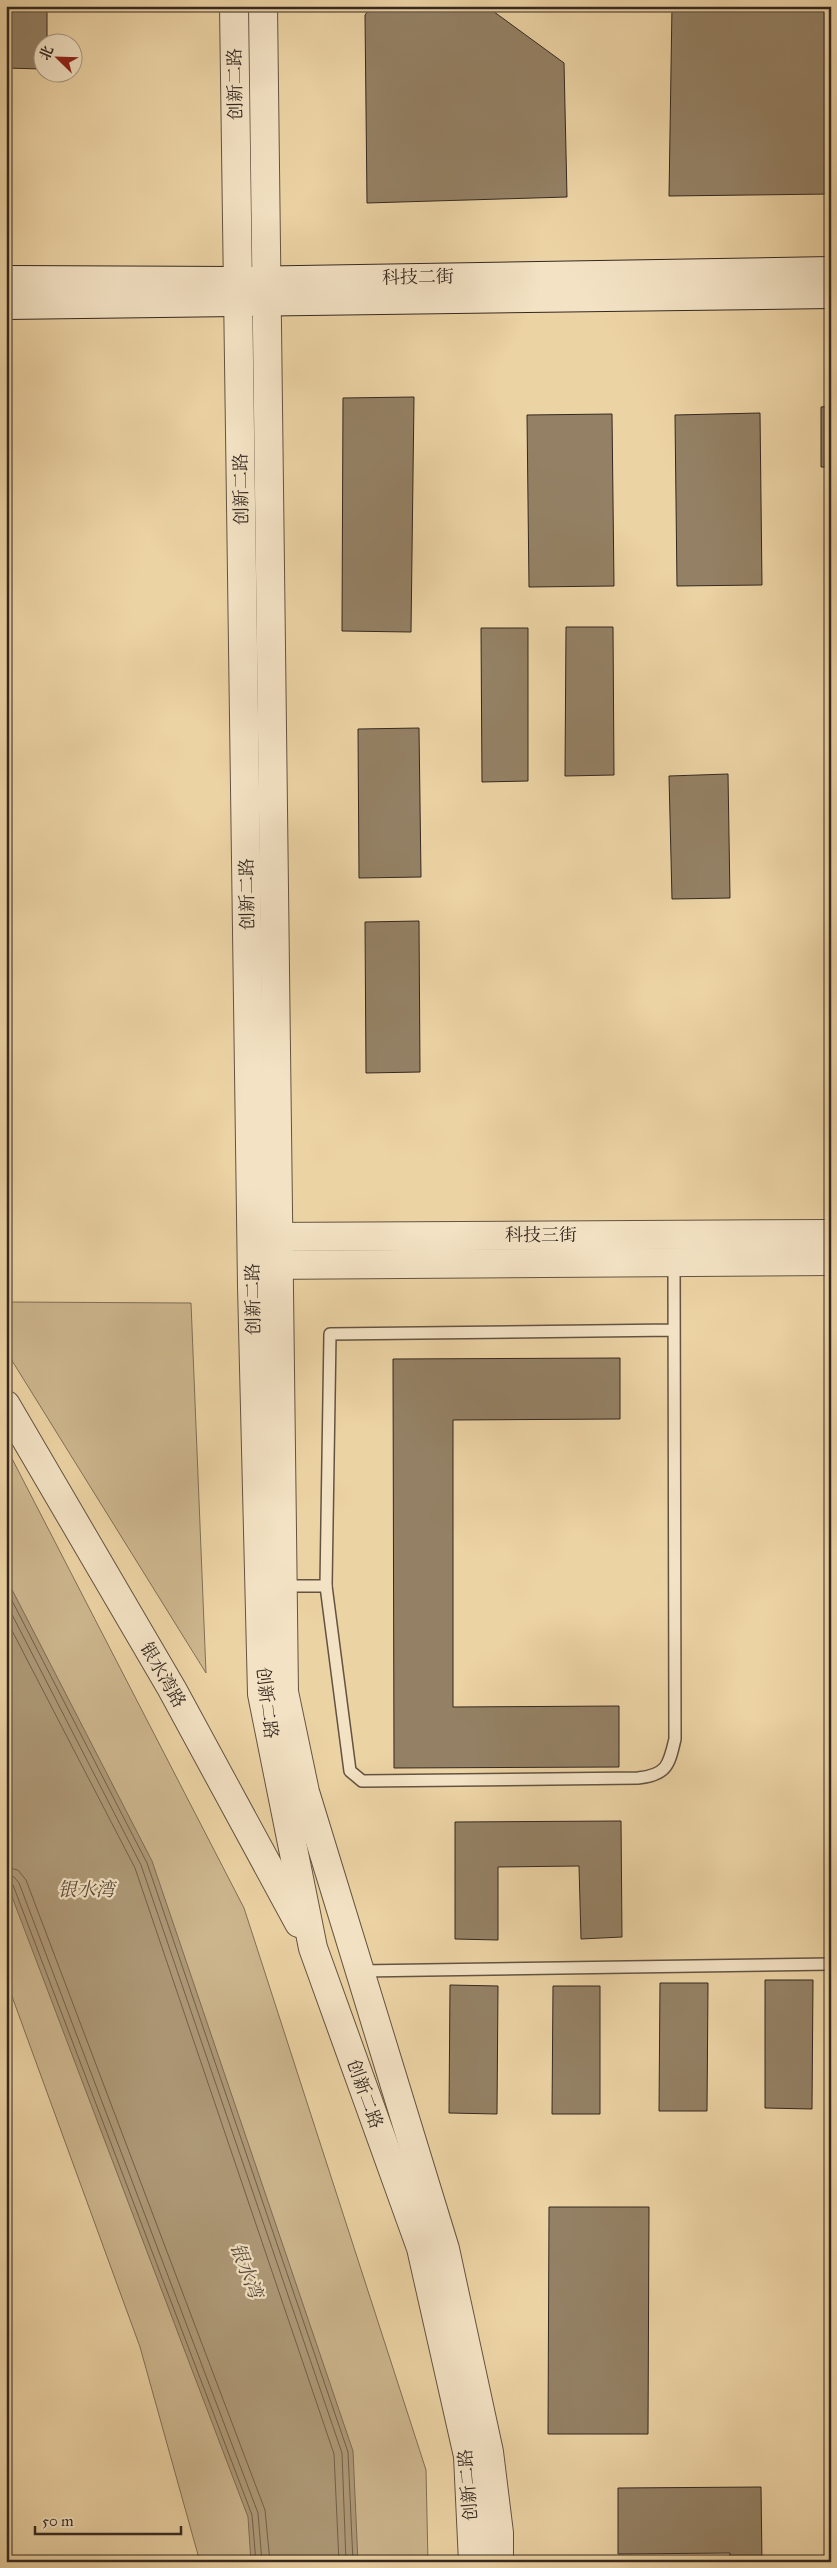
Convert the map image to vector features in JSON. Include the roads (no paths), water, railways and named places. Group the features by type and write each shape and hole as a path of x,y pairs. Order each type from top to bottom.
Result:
{"street":[{"name":"创新二路","path":"234,6 252,1265 262,1694 313,1948 421,2248 468,2456 473,2562"},
{"name":"创新二路","path":"263,6 286,1701 305,1792 445,2249 489,2452 499,2533 499,2562"},
{"name":"科技二街","path":"6,305 238,291 831,271"},
{"name":"科技二街","path":"6,280 238,291"},
{"name":"科技二街","path":"267,290 831,294"},
{"name":"科技三街","path":"252,1237 831,1234"},
{"name":"科技三街","path":"252,1265 831,1261"},
{"name":"银水湾路","path":"6,1405 172,1689 313,1948"}],"lane":[{"path":"674,1262 675,1739 670,1761 664,1771 652,1777 638,1778 362,1781 350,1771 326,1586 330,1334 674,1330"},
{"path":"283,1586 326,1586"},
{"path":"360,1971 831,1964"}],"water":[{"name":"银水湾","path":"6,1578 152,1861 353,2451 358,2562 251,2562 248,2517 6,1881"}]}
